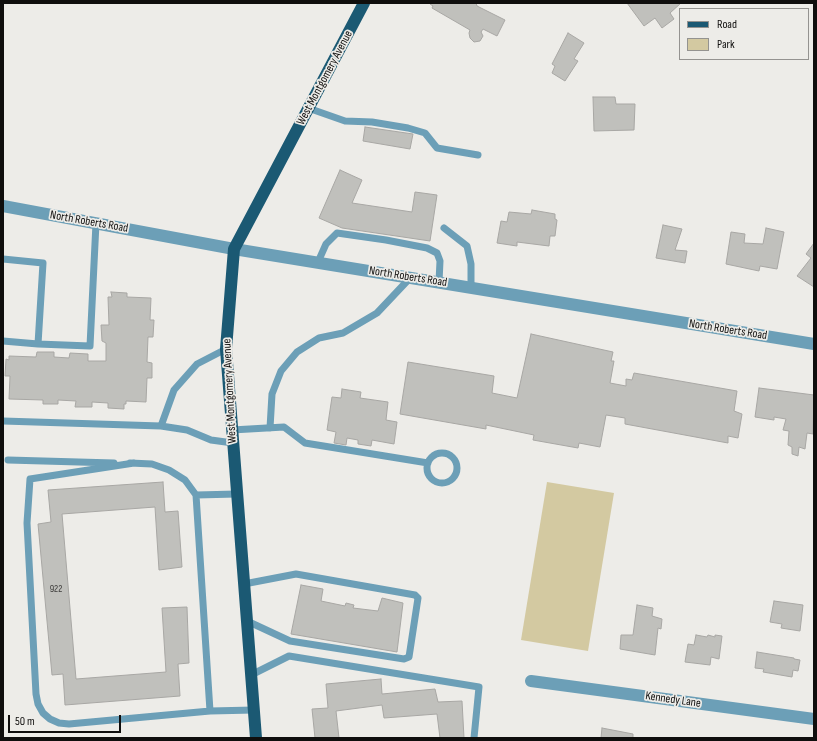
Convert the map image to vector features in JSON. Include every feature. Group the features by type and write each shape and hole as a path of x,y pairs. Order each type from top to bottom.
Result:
{"main road":[{"name":"West Montgomery Avenue","path":"256,738 226,349 234,249 364,3"}],"street":[{"name":"North Roberts Road","path":"3,206 234,249 814,344"},
{"name":"Kennedy Lane","path":"531,681 814,719"}],"lane":[{"path":"308,108 344,121 372,122 408,128 424,133 437,148 478,155"},
{"path":"3,341 90,346 96,223"},
{"path":"444,228 467,246 471,264 471,288"},
{"path":"318,262 326,244 337,232 386,240 427,248 437,253 440,261 440,282"},
{"path":"3,259 43,263 38,344"},
{"path":"270,428 272,394 281,371 297,352 319,338 343,333 377,313 410,278"},
{"path":"162,426 174,390 197,364 226,349"},
{"path":"3,421 162,426 187,430 211,440 233,444"},
{"path":"232,430 284,427 305,444 428,463"},
{"path":"441,453 447,454 452,457 455,462 457,467 456,473 453,478 448,481 443,483 437,482 432,479 429,474 427,469 428,463 435,455 441,453"},
{"path":"8,460 152,464 170,470 184,480 196,495 210,711"},
{"path":"134,463 30,479 28,523 36,694 38,704 43,713 50,719 60,723 70,724 210,711 254,710"},
{"path":"196,495 237,494"},
{"path":"244,584 296,574 415,595 418,598 409,658 404,659 290,641 247,622"},
{"path":"251,675 290,656 479,687 474,738"}],"green space":[{"path":"547,482 614,493 588,651 521,640"}],"building":[{"path":"476,3 477,6 505,20 497,36 483,29 481,32 483,36 480,41 474,42 470,38 470,30 432,8 433,6 430,4"},
{"path":"627,3 681,3 670,13 674,19 662,28 655,18 644,26"},
{"path":"568,33 584,43 574,59 578,61 565,81 552,73 555,66 552,64"},
{"path":"593,97 615,97 616,104 635,104 634,130 594,131"},
{"path":"365,127 413,134 410,149 363,141"},
{"path":"340,170 362,180 352,203 412,212 415,192 437,195 430,241 342,228 319,218"},
{"path":"532,210 555,214 555,219 557,220 555,236 550,236 549,246 517,242 517,246 497,243 501,221 507,222 509,212 531,214"},
{"path":"663,225 682,229 675,250 687,251 685,263 656,258"},
{"path":"766,228 784,232 777,269 760,266 759,271 726,264 731,232 745,234 744,243 763,244"},
{"path":"814,243 814,287 797,276 811,258 806,254"},
{"path":"111,292 127,293 127,297 151,298 150,320 154,320 153,337 148,337 147,362 152,363 152,378 147,378 146,402 126,401 126,404 124,404 124,409 108,408 108,403 92,402 92,407 75,407 76,401 58,400 58,404 43,404 43,400 9,399 10,376 5,376 6,359 9,360 9,356 36,357 37,352 54,352 54,357 69,358 70,353 88,354 88,361 106,361 106,343 102,341 101,325 109,325 108,297 112,297"},
{"path":"531,334 613,352 611,361 614,361 610,383 626,386 626,379 632,380 634,373 737,391 734,411 742,414 738,438 728,436 728,443 625,424 625,418 606,415 600,447 579,443 578,448 533,440 534,435 486,425 486,429 400,414 408,362 494,376 492,393 517,398"},
{"path":"759,388 814,395 813,434 807,433 805,449 799,447 798,456 792,454 792,447 788,445 789,431 783,430 786,419 774,417 774,420 755,417"},
{"path":"342,389 361,392 360,398 388,402 386,420 397,422 394,444 372,440 371,446 358,444 358,440 347,438 346,445 334,443 336,432 327,430 332,397 341,398"},
{"path":"163,482 165,512 178,511 182,567 159,570 155,507 62,514 76,679 166,672 162,608 187,607 189,663 178,664 180,696 65,705 63,674 52,675 38,524 51,522 48,490"},
{"path":"301,585 323,589 321,601 345,606 346,603 354,605 353,608 378,611 382,598 403,603 397,652 291,634"},
{"path":"774,601 803,605 800,631 781,628 782,624 770,622"},
{"path":"637,605 653,608 652,616 662,619 661,629 658,628 655,655 620,649 621,635 633,635"},
{"path":"696,635 707,637 708,635 715,637 715,635 722,636 719,659 711,657 710,665 685,662 688,644 694,645"},
{"path":"757,652 800,660 798,671 793,670 792,677 763,672 764,669 755,668"},
{"path":"381,679 382,694 435,689 438,702 462,701 464,738 440,738 437,714 384,718 382,705 336,711 339,738 315,738 312,709 328,708 326,684"},
{"path":"602,728 633,734 633,738 601,738"}]}
